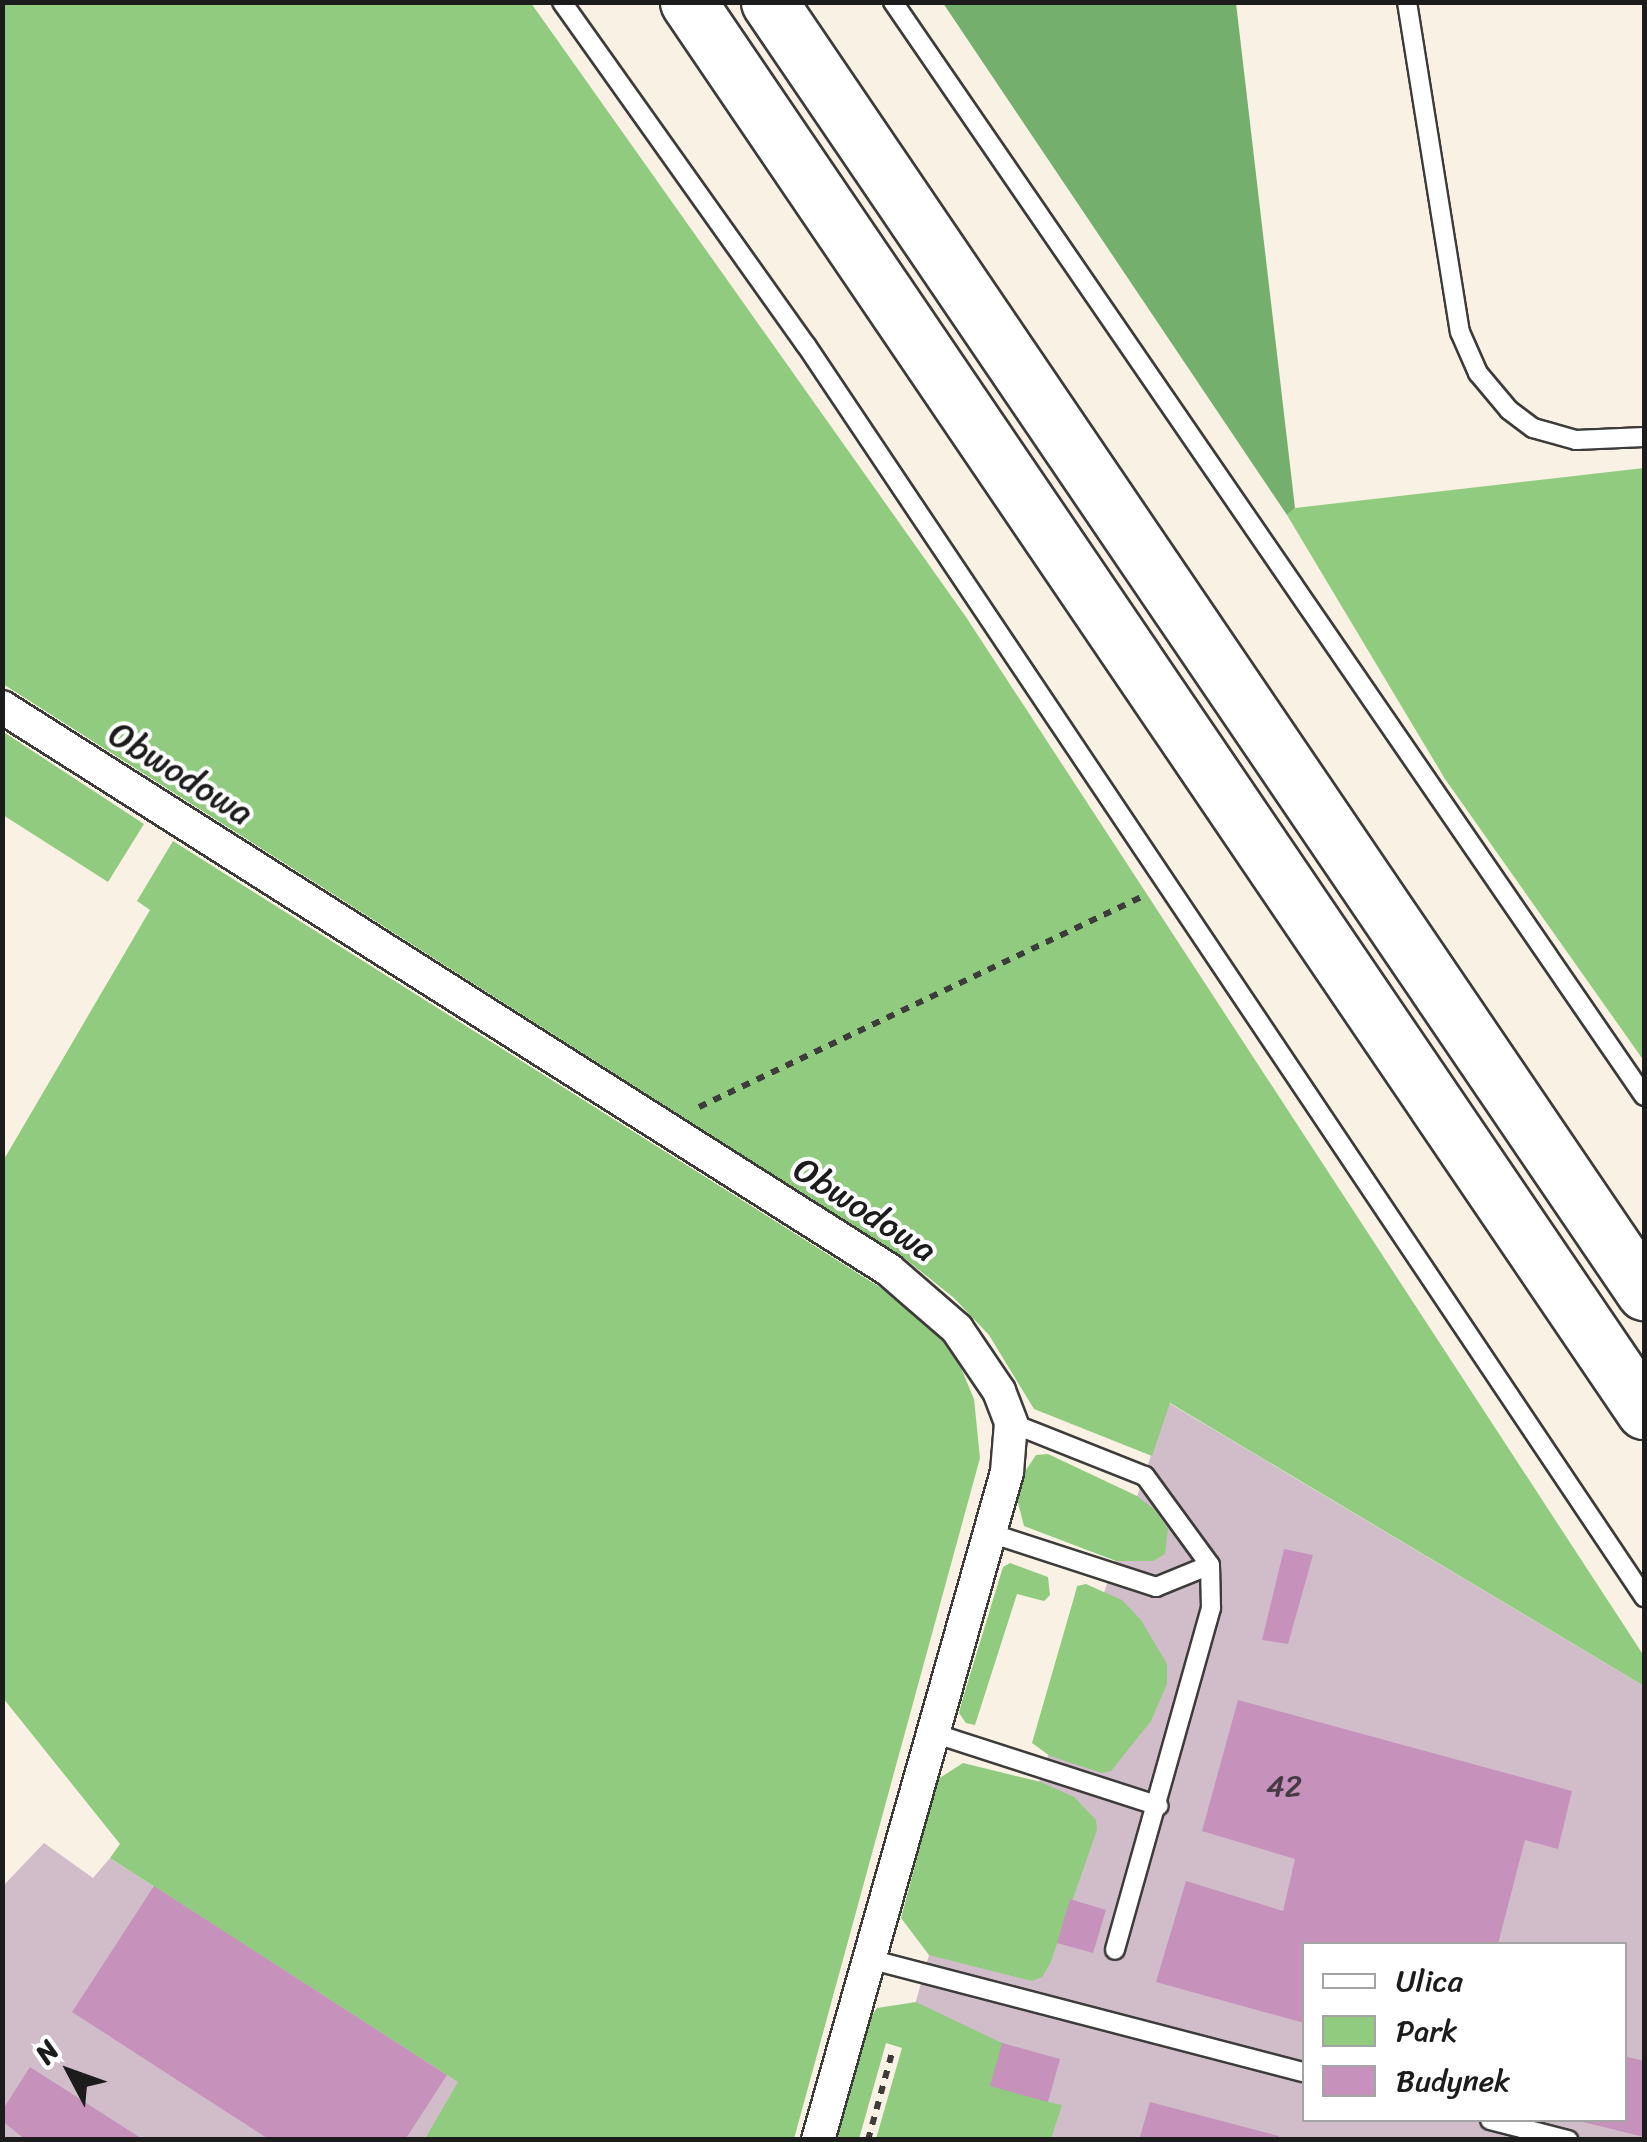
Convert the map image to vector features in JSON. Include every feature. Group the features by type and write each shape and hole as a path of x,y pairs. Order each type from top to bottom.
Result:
{"highway":[{"path":"688,2 1644,1411"},
{"path":"770,2 1644,1292"}],"street":[{"name":"Obwodowa","path":"2,707 927,1298 981,1360 1011,1423"},
{"path":"818,2140 1007,1472 1011,1423"}],"lane":[{"path":"562,2 806,344 1644,1597"},
{"path":"894,2 1644,1096"},
{"path":"1407,2 1460,332 1478,374 1509,410 1532,428 1576,440 1644,437"},
{"path":"1011,1423 1145,1476 1210,1565 1211,1608 1159,1806 1115,1950"},
{"path":"990,1533 1156,1587 1210,1565"},
{"path":"933,1732 1159,1806"},
{"path":"869,1960 1302,2071"},
{"path":"1498,2122 1568,2140"}],"path":[{"path":"661,1125 1165,886"},
{"path":"868,2140 893,2050"}],"shaded area":[{"path":"1169,1403 1644,1686 1644,2139 918,2139 914,2008 929,1955 992,1919"},
{"path":"44,1843 93,1878 110,1858 547,2139 3,2139 2,1887"}],"green space":[{"path":"2,3 531,3 966,617 1644,1656 1644,1686 1170,1403 1152,1456 1034,1409 989,1335 954,1298 903,1257 3,684"},
{"path":"943,3 1236,3 1295,508 1287,515"},
{"path":"1644,468 1644,1061 1445,779 1287,515 1295,508"},
{"path":"2,731 144,824 108,882 3,815"},
{"path":"173,841 908,1305 953,1349 974,1399 980,1458 794,2139 425,2139 458,2082 110,1858 120,1844 3,1698 3,1161 150,910 137,901"},
{"path":"1048,1454 1137,1496 1154,1509 1168,1529 1165,1554 1153,1561 1116,1561 1024,1526 1017,1499 1024,1473 1036,1455"},
{"path":"1010,1563 1048,1577 1050,1595 1044,1601 1017,1594 975,1725 966,1723 959,1713 962,1701 1003,1567"},
{"path":"1086,1584 1122,1600 1141,1620 1167,1664 1167,1684 1151,1721 1111,1771 1102,1773 1050,1756 1032,1743 1077,1586"},
{"path":"963,1763 1041,1782 1074,1797 1096,1820 1097,1830 1050,1964 1042,1977 1032,1981 929,1955 901,1918 938,1779"},
{"path":"916,2002 1002,2043 1048,2102 1062,2105 1051,2139 876,2139 902,2048 886,2043 859,2139 834,2140 868,2021 877,2008"}],"building":[{"path":"1284,1549 1313,1555 1288,1644 1262,1640"},
{"path":"1238,1700 1572,1791 1558,1849 1525,1840 1499,1942 1302,1942 1302,2022 1156,1982 1186,1881 1283,1911 1295,1859 1202,1831"},
{"path":"154,1886 447,2075 405,2140 270,2140 72,2012"},
{"path":"1070,1899 1106,1910 1093,1953 1057,1943"},
{"path":"1002,2043 1060,2059 1048,2102 990,2086"},
{"path":"1627,2057 1644,2061 1644,2137 1583,2122 1627,2122"},
{"path":"30,2067 144,2140 26,2140 2,2121 2,2111"},
{"path":"1150,2102 1279,2136 1278,2140 1139,2140"}]}
